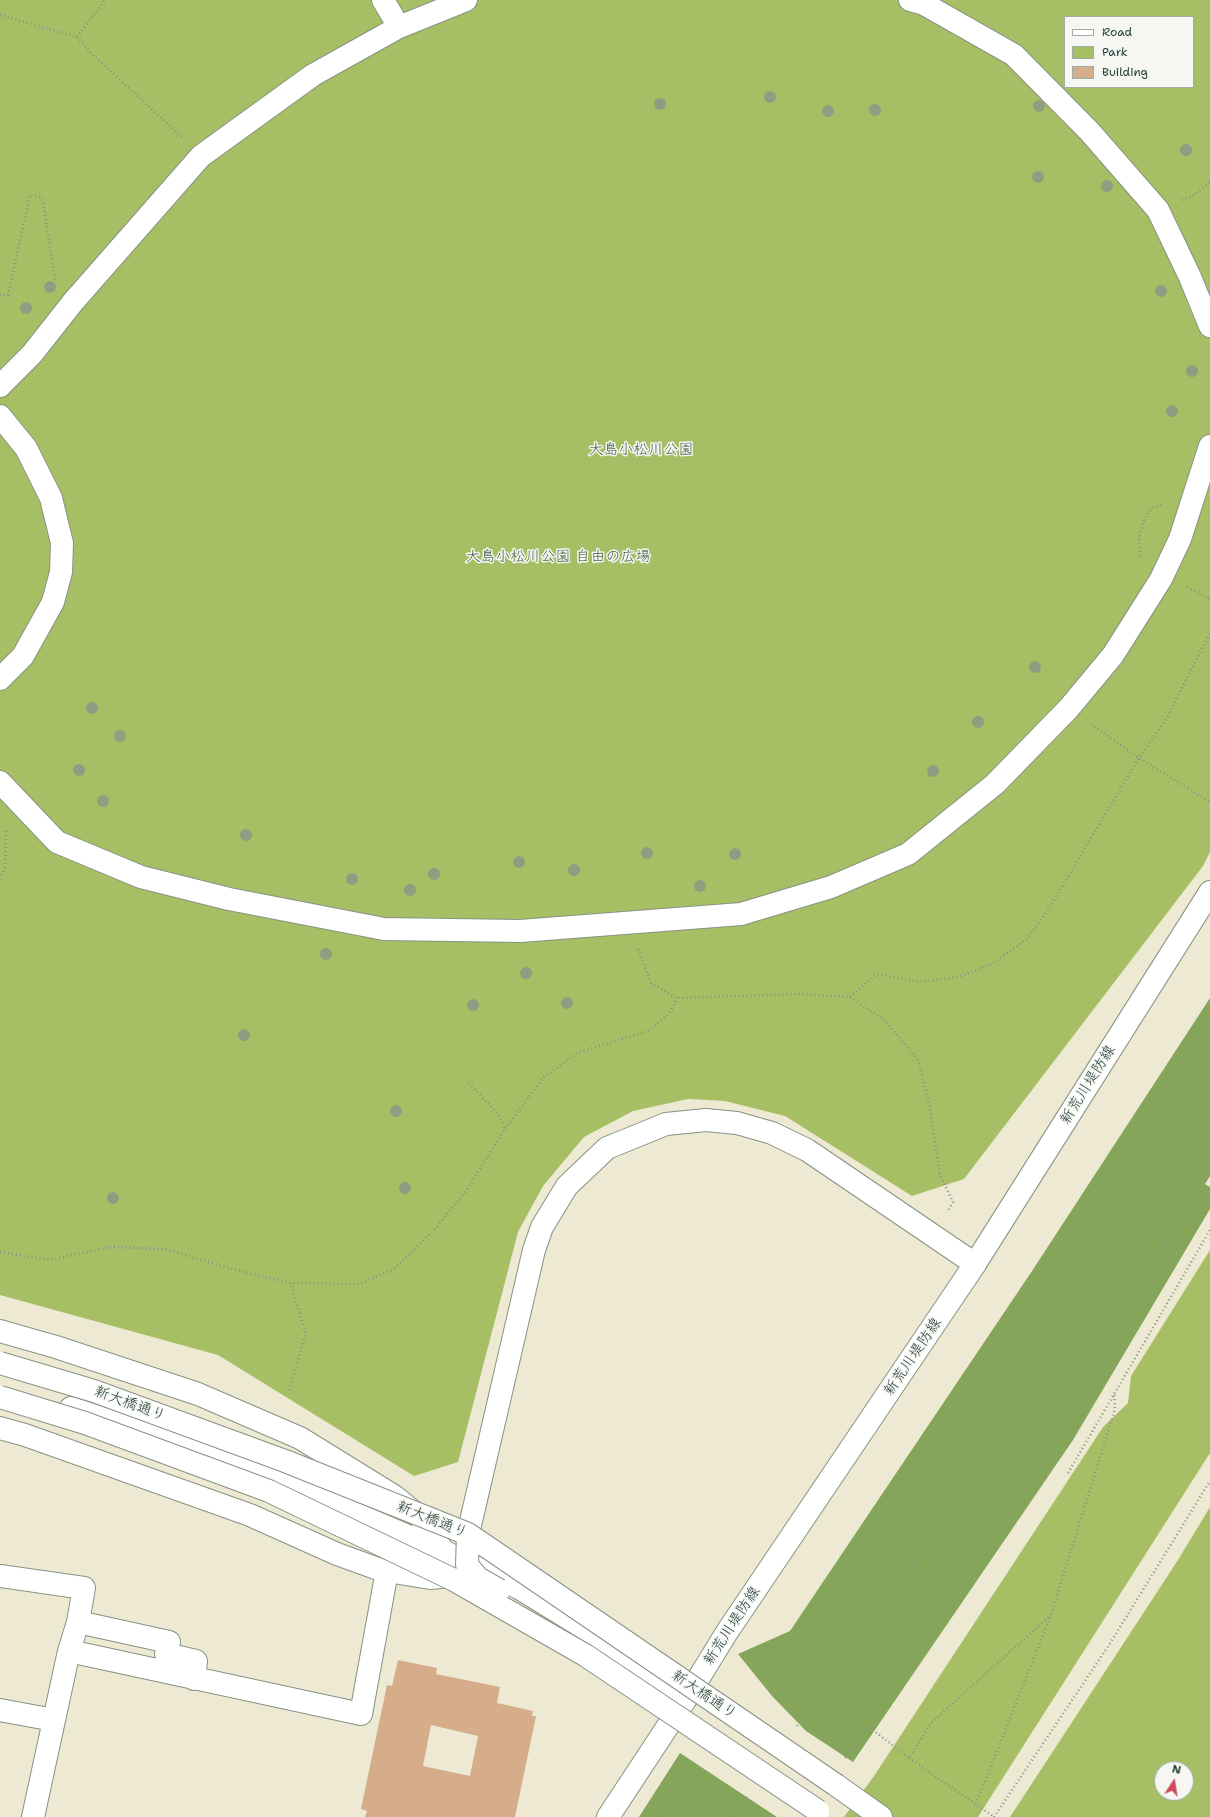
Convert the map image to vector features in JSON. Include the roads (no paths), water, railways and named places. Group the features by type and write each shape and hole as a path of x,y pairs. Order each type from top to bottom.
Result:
{"street":[{"path":"383,0 399,27"},
{"path":"0,386 32,354 73,302 201,156 313,75 399,27 466,0"},
{"path":"910,0 924,4 1014,55 1090,132 1158,210 1190,277 1210,326"},
{"path":"0,416 26,448 51,498 62,543 61,572 53,602 23,656 0,679"},
{"path":"4,786 57,842 142,877 229,899 384,929 520,931 631,924 741,914 831,887 908,854 995,784 1069,708 1113,655 1161,579 1180,539 1210,446"},
{"name":"新荒川堤防線","path":"608,1817 687,1697 727,1632 975,1264 1210,892"},
{"path":"601,1666 562,1628 478,1578 467,1565 468,1534 534,1250 542,1227 568,1186 607,1148 648,1130 666,1124 706,1120 737,1123 772,1133 807,1150 975,1264"},
{"path":"0,1331 56,1347 198,1394 300,1438 394,1496 420,1517 443,1551"},
{"name":"新大橋通り","path":"0,1363 94,1391 285,1461 468,1534 881,1817"},
{"path":"0,1388 101,1417 201,1451 296,1488 490,1572 584,1628 687,1697"},
{"path":"0,1397 85,1423 270,1491 454,1580 601,1666 822,1814"},
{"path":"0,1428 25,1435 250,1515 337,1554 387,1571 430,1578 490,1572"},
{"path":"69,1652 361,1714 387,1571"},
{"path":"0,1576 84,1588 78,1622 69,1652 33,1817"},
{"path":"78,1622 169,1642 166,1654 196,1661 194,1679"},
{"path":"0,1710 54,1720"}],"park label":[{"name":"大島小松川公園","path":"641,450"},
{"name":"大島小松川公園 自由の広場","path":"558,557"}]}
